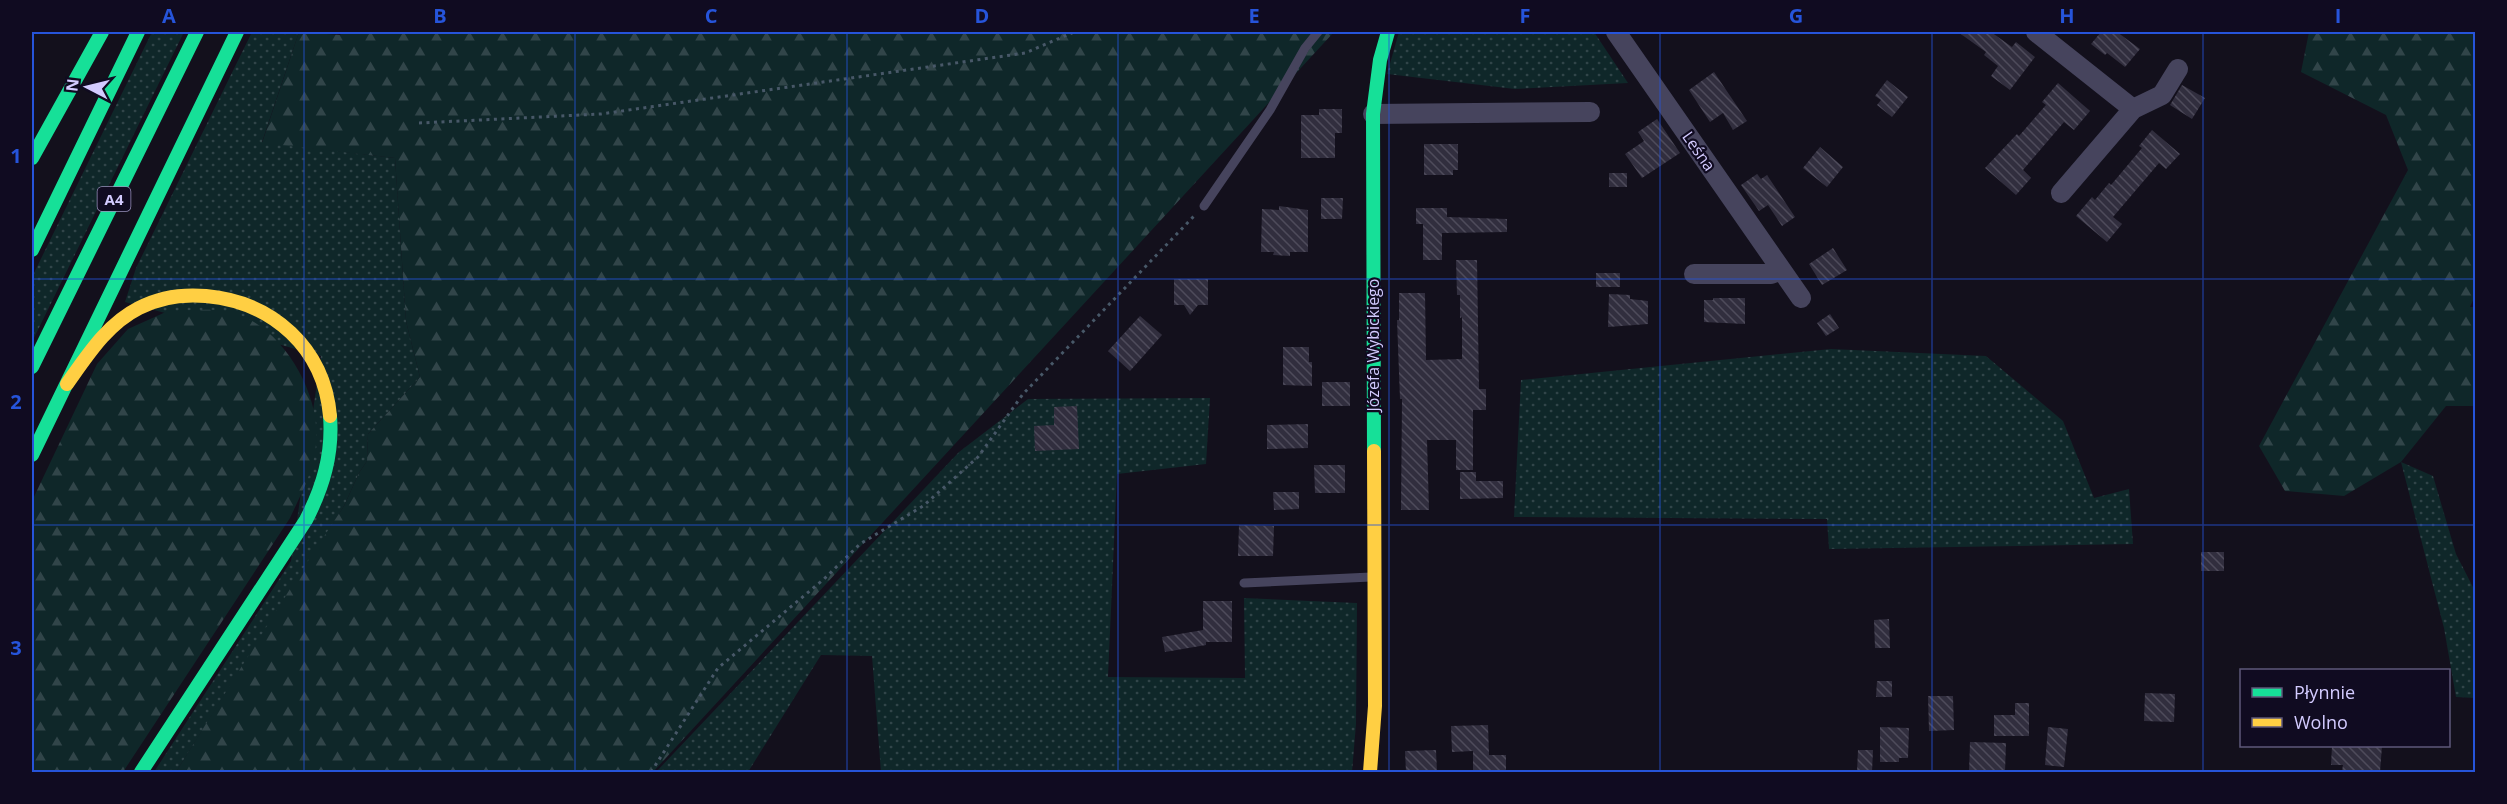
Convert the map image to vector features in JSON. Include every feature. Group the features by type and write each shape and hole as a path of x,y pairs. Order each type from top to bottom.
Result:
{"main road":[{"path":"32,158 102,32"},
{"path":"32,250 138,32"},
{"name":"A4","path":"32,367 196,32"},
{"path":"32,455 237,32"},
{"name":"Józefa Wybickiego","path":"1370,772 1375,706 1373,114 1380,60 1388,32"},
{"path":"67,384 104,333 131,312 163,299 209,294 253,304 290,329 304,346 319,372 333,420 327,468 316,500 285,553 141,772"}],"street":[{"name":"Leśna","path":"1616,32 1801,298"},
{"path":"2036,32 2133,109"},
{"path":"2061,193 2133,109 2162,95 2178,69"},
{"path":"1373,114 1590,112"},
{"path":"1694,274 1771,274 1781,270"}],"lane":[{"path":"1204,206 1270,110 1305,48 1318,32"},
{"path":"1244,583 1375,576"}],"path":[{"path":"419,123 601,114 1025,53 1074,32"},
{"path":"651,772 718,668 824,579 860,544 923,506 978,457 1023,394 1204,206"}],"green space":[{"path":"152,32 184,32 32,342 32,277"},
{"path":"252,32 299,32 262,142 395,158 406,321 420,377 368,434 367,461 344,506 176,772 154,772 291,561 321,356 125,302 136,268"},
{"path":"299,32 340,35 343,32 1334,32 653,772 176,772 344,506 367,461 368,434 420,377 406,321 395,158 262,143"},
{"path":"1399,32 1594,32 1628,83 1515,89 1387,74"},
{"path":"2309,32 2475,32 2476,294 2470,307 2475,307 2475,406 2446,406 2401,462 2344,496 2285,491 2259,446 2408,170 2386,115 2301,72"},
{"path":"168,311 224,311 244,317 262,327 278,342 293,361 312,402 316,424 313,464 290,518 123,772 32,772 32,501 97,364 128,329"},
{"path":"1831,349 1986,356 2063,421 2094,498 2129,489 2133,544 1829,549 1827,519 1514,517 1521,380"},
{"path":"1210,398 1206,464 1117,474 1108,677 1245,678 1244,598 1357,603 1356,724 1352,772 881,772 872,656 821,655 748,772 656,772 959,452 1028,399"},
{"path":"2401,462 2433,476 2456,554 2475,591 2475,698 2456,697 2444,628"}],"building":[{"path":"1958,32 1991,32 2012,47 2016,42 2035,57 2010,90 1991,76 1998,66 1984,55 1986,52"},
{"path":"2101,32 2117,32 2140,49 2125,67 2091,44"},
{"path":"1714,72 1747,121 1733,130 1723,113 1710,122 1689,90"},
{"path":"1887,80 1908,97 1892,117 1877,105 1881,100 1875,96"},
{"path":"2058,83 2090,111 2074,130 2064,122 2023,170 2031,178 2016,195 1985,168 2017,134 2019,136 2046,105 2042,102"},
{"path":"2182,85 2205,98 2192,119 2170,105"},
{"path":"1319,109 1342,109 1342,133 1335,133 1335,158 1301,158 1301,115 1319,115"},
{"path":"1657,119 1680,153 1642,178 1625,154 1644,141 1638,132"},
{"path":"2152,130 2180,154 2166,169 2159,163 2113,217 2122,224 2107,242 2076,216 2092,197 2095,200 2109,183 2111,185 2142,148 2139,146"},
{"path":"1424,144 1458,144 1458,170 1453,170 1453,175 1424,175"},
{"path":"1820,147 1843,167 1827,187 1803,168"},
{"path":"1609,173 1627,173 1627,187 1609,187"},
{"path":"1757,174 1761,179 1767,175 1795,217 1782,226 1768,205 1759,211 1741,185"},
{"path":"1321,198 1343,198 1342,219 1321,219"},
{"path":"1279,206 1308,210 1308,252 1290,252 1290,256 1261,252 1262,209 1279,210"},
{"path":"1416,208 1447,208 1447,217 1507,219 1507,232 1442,233 1442,260 1423,260 1423,224 1416,224"},
{"path":"1833,248 1847,270 1822,285 1809,264"},
{"path":"1456,260 1477,260 1479,389 1486,389 1486,410 1473,410 1473,470 1456,470 1456,440 1427,440 1429,510 1401,510 1402,399 1400,399 1397,320 1399,320 1399,293 1425,293 1426,360 1462,359 1462,317 1460,318 1460,295 1457,295"},
{"path":"1596,273 1620,273 1620,287 1596,287"},
{"path":"1174,279 1208,279 1208,305 1198,305 1190,315 1184,305 1174,305"},
{"path":"1609,294 1630,295 1630,299 1648,301 1648,324 1608,327"},
{"path":"1713,298 1745,298 1745,324 1704,322 1704,300 1713,300"},
{"path":"1830,314 1839,328 1826,336 1817,323"},
{"path":"1140,316 1162,335 1130,371 1108,351"},
{"path":"1283,347 1309,347 1309,362 1312,362 1312,386 1283,385"},
{"path":"1322,382 1350,382 1350,406 1322,406"},
{"path":"1077,406 1079,449 1035,451 1034,426 1054,425 1054,407"},
{"path":"1308,424 1308,448 1267,449 1267,425"},
{"path":"1314,465 1345,465 1345,493 1315,493"},
{"path":"1460,472 1476,472 1476,481 1503,481 1503,498 1460,499"},
{"path":"1273,492 1299,492 1299,509 1274,510"},
{"path":"1239,525 1274,526 1273,556 1238,556"},
{"path":"2201,552 2224,552 2224,571 2201,571"},
{"path":"1203,601 1232,601 1232,642 1206,642 1206,645 1165,652 1162,637 1203,630"},
{"path":"1889,619 1890,648 1875,648 1874,620"},
{"path":"1877,681 1892,681 1892,697 1876,697"},
{"path":"2145,693 2175,694 2174,722 2144,721"},
{"path":"1928,696 1953,696 1954,730 1929,731"},
{"path":"2015,703 2029,703 2029,736 1994,736 1994,715 2015,715"},
{"path":"1488,725 1489,755 1506,755 1506,772 1473,772 1473,751 1452,752 1451,726"},
{"path":"1880,727 1909,728 1908,758 1899,758 1899,762 1880,762"},
{"path":"2048,727 2068,729 2064,767 2045,765"},
{"path":"1970,742 2006,743 2005,772 1969,772"},
{"path":"2332,747 2382,747 2380,772 2342,771 2343,765 2331,765"},
{"path":"1436,750 1437,772 1406,772 1405,751"},
{"path":"1858,750 1873,750 1872,772 1857,772"}],"traffic: fast":[{"path":"32,158 102,32"},
{"path":"32,250 138,32"},
{"path":"32,367 197,32"},
{"path":"32,455 237,32"},
{"path":"1374,451 1373,114 1380,60 1388,32"},
{"path":"141,772 306,520 326,470 330,444 330,416"}],"traffic: slow":[{"path":"67,384 107,332 139,308 163,299 189,295 206,296 230,300 253,308 273,319 291,333 306,350 318,369 326,392 330,416"},
{"path":"1370,772 1375,706 1374,451"}]}
